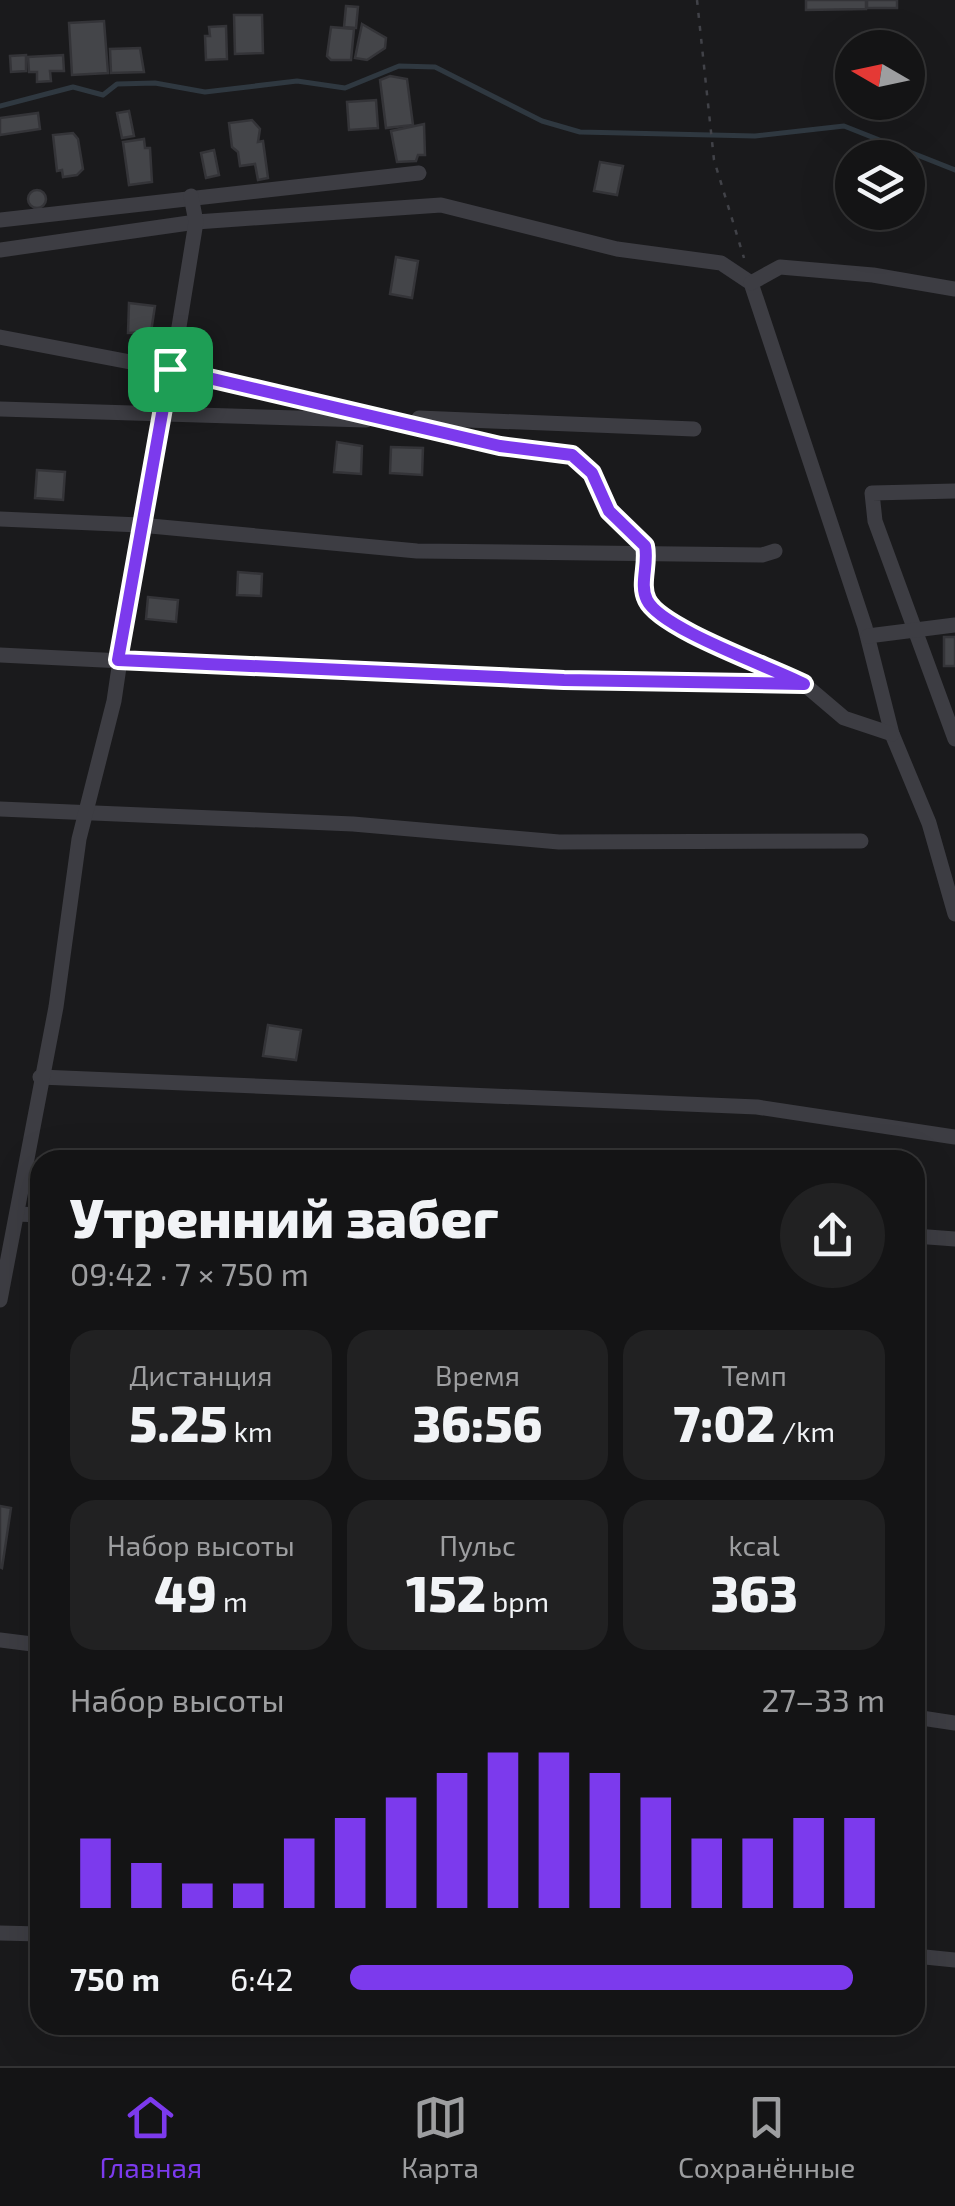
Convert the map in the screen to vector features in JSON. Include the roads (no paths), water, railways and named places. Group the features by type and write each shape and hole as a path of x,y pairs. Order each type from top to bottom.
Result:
{"street":[{"path":"0,220 419,173"},
{"path":"0,1300 56,1007 86,812 110,720 140,525 196,222 190,196"},
{"path":"0,250 196,222 441,205 617,249 721,263 751,282 868,636 892,734 929,823 955,914"},
{"path":"751,282 780,268 873,275 955,289"},
{"path":"0,337 170,369 523,451 572,455 592,473 609,511 639,536 646,552 644,591 654,610 711,642 804,684 844,718 892,734"},
{"path":"0,409 694,429"},
{"path":"955,491 872,494 875,521 955,739"},
{"path":"0,519 140,525 417,551 762,555 775,551"},
{"path":"868,636 955,625"},
{"path":"0,655 484,677 804,684"},
{"path":"0,809 353,824 559,842 861,841"},
{"path":"40,1077 757,1107 955,1137"},
{"path":"17,1214 30,1214"},
{"path":"925,1237 955,1239"},
{"path":"0,1640 30,1643"},
{"path":"925,1719 955,1724"},
{"path":"0,1933 30,1934"},
{"path":"925,1957 955,1960"}],"waterway":[{"path":"0,106 73,87 103,95 117,84 155,83 205,92 297,81 345,88 399,66 435,67 542,121 580,132 755,136 844,126 955,170"}]}
